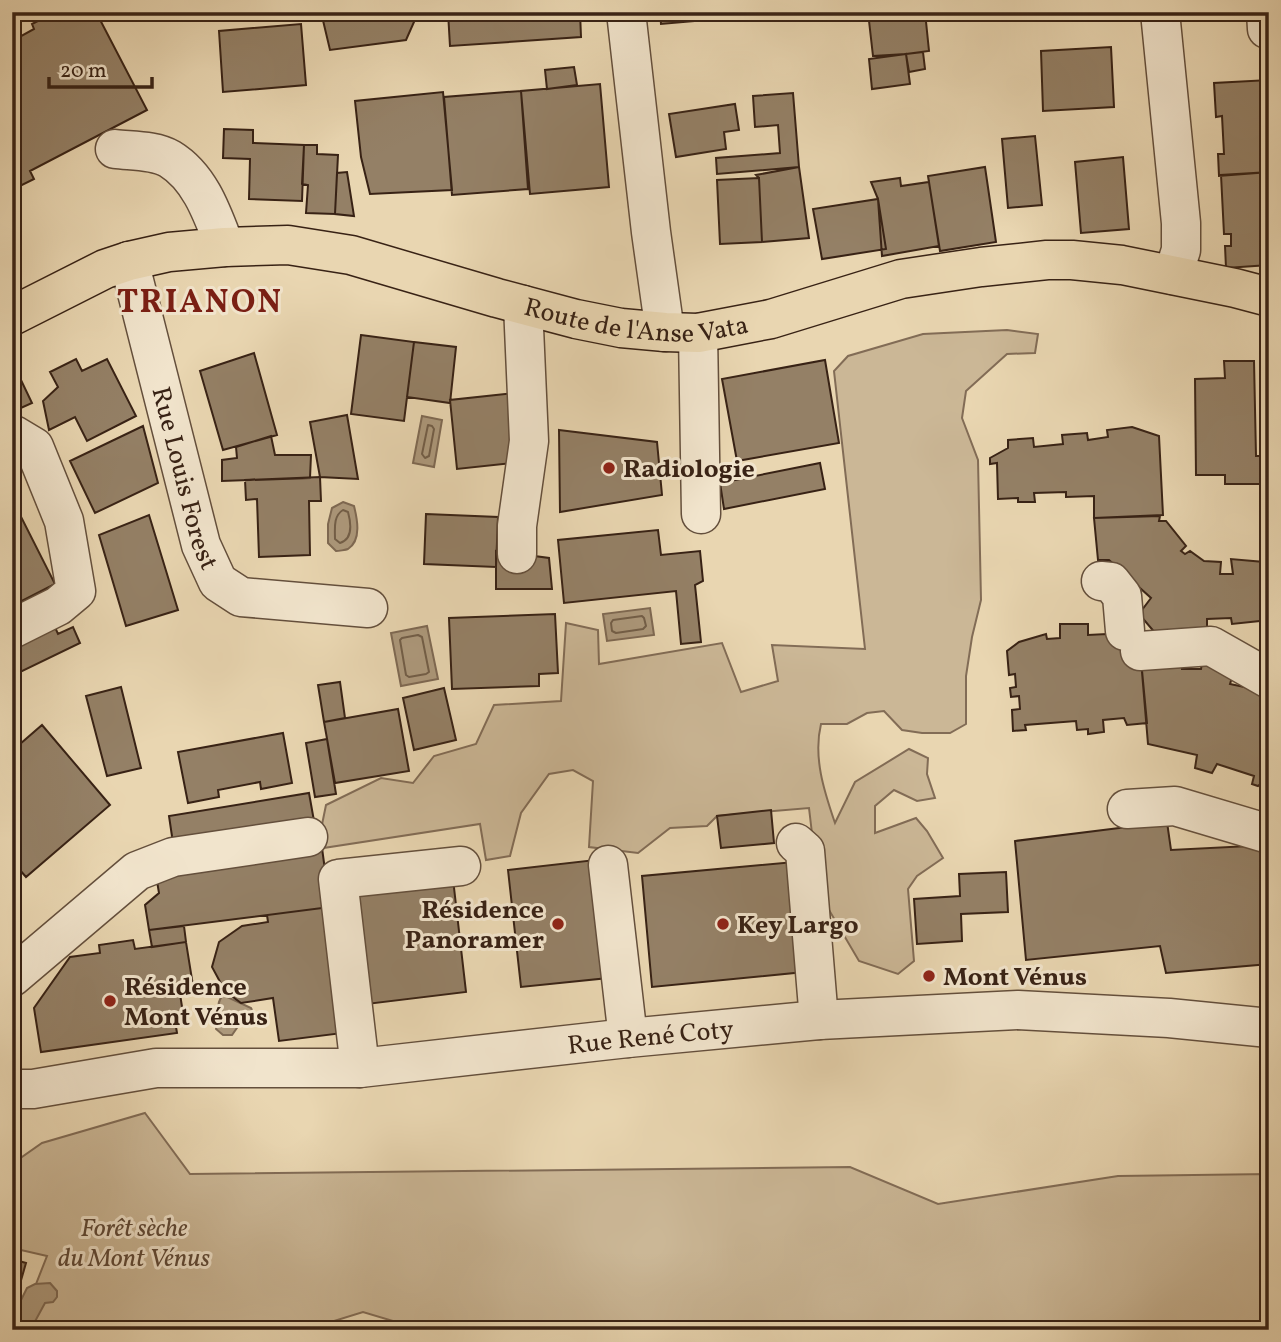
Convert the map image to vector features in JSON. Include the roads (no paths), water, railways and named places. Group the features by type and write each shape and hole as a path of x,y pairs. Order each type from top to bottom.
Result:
{"main road":[{"name":"Route de l'Anse Vata","path":"12,316 95,274 129,261 169,252 288,245 351,255 576,319 621,328 681,333 771,319 901,279 1047,260 1122,265 1269,297"}],"street":[{"path":"626,12 651,232 681,333 701,514"},
{"path":"1160,12 1181,223 1181,250 1173,275"},
{"path":"1266,12 1269,29"},
{"path":"116,149 169,158 186,172 209,204 225,247"},
{"name":"Rue Louis Forest","path":"129,261 201,545 218,582 241,597 368,608"},
{"path":"517,554 517,526 529,441 523,305"},
{"path":"12,629 58,606 76,591 64,521 34,446 14,435"},
{"path":"1101,581 1111,582 1122,596 1133,641 1211,646 1269,679"},
{"path":"1127,808 1175,806 1269,834"},
{"path":"12,977 137,871 173,857 308,837"},
{"path":"796,843 805,852 819,1020"},
{"path":"608,865 628,1038"},
{"path":"360,1068 338,879 461,866"},
{"name":"Rue René Coty","path":"17,1093 156,1068 360,1068 819,1020 1017,1010 1169,1018 1269,1028"}],"water":[{"path":"422,416 442,420 434,467 413,463"},
{"path":"343,502 354,506 357,535 348,549 336,551 328,543 328,524 332,508"},
{"path":"650,608 654,635 607,641 603,614"},
{"path":"427,626 438,679 401,686 391,633"},
{"path":"223,995 251,1008 254,1014 253,1026 239,1025 232,1035 223,1035 216,1029 220,1016 219,1002"},
{"path":"50,1283 57,1291 57,1297 53,1302 45,1303 32,1327 21,1330 16,1319 27,1288 35,1284"}],"place":[{"name":"Radiologie","path":"609,468"},
{"name":"Résidence Panoramer","path":"558,924"},
{"name":"Key Largo","path":"723,924"},
{"name":"Mont Vénus","path":"929,976"},
{"name":"Résidence Mont Vénus","path":"110,1001"}],"district":[{"name":"TRIANON","path":"200,300"}],"park label":[{"name":"Forêt sèche du Mont Vénus","path":"134,1242"}]}
